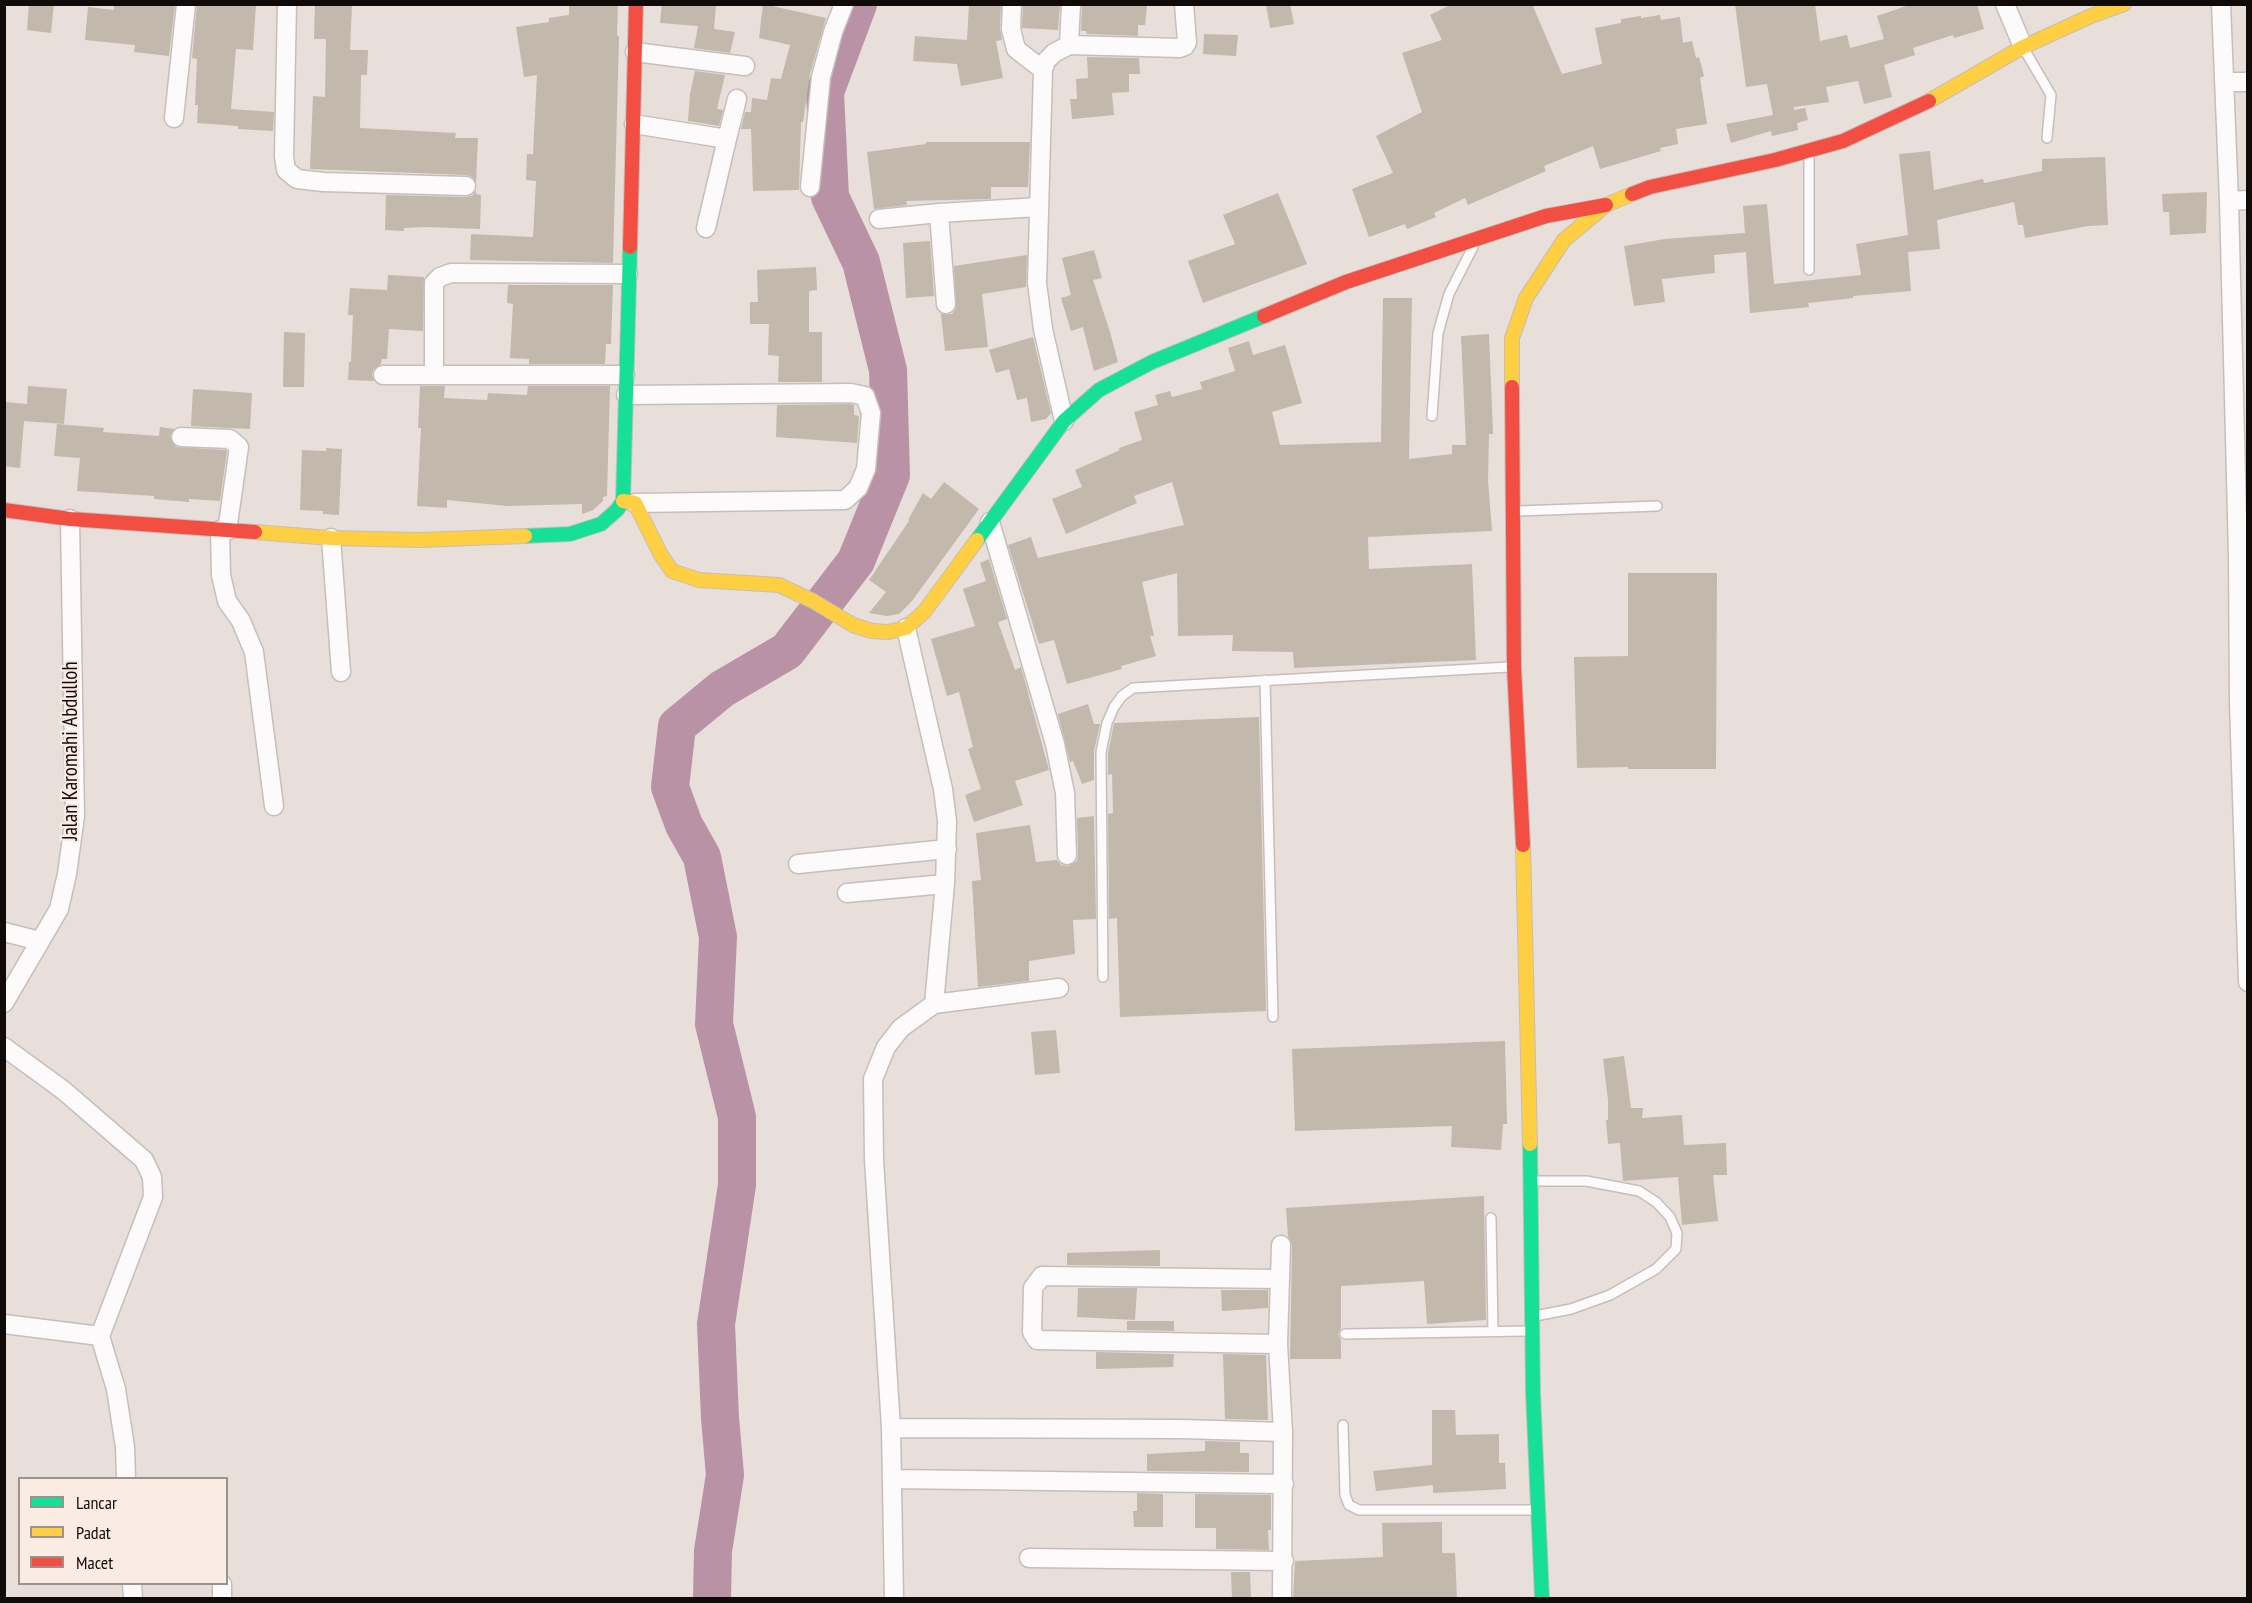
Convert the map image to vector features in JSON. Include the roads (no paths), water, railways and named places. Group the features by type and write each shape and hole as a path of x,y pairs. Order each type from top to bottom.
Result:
{"street":[{"path":"174,118 186,4"},
{"path":"287,4 284,156 286,170 297,179 322,182 466,186"},
{"path":"636,4 625,375 629,502 672,572 699,580 779,585 853,625 872,631 906,628 924,612 1064,422 1099,390 1152,362 1346,282 1479,237 1546,216 1606,205 1650,187 1775,160 1843,141 1917,108 2023,47 2091,16 2124,4"},
{"path":"810,187 821,77 833,32 844,4"},
{"path":"1012,4 1011,29 1016,49 1043,70"},
{"path":"1069,45 1071,4"},
{"path":"1064,422 1043,329 1038,286 1043,70 1054,53 1069,45 1179,48 1185,46 1187,42 1184,4"},
{"path":"2005,4 2023,47"},
{"path":"2221,4 2229,201 2239,316 2243,555 2239,704 2247,982"},
{"path":"635,52 745,66"},
{"path":"2224,82 2247,82"},
{"path":"706,228 737,99"},
{"path":"634,124 727,139"},
{"path":"2229,201 2247,200"},
{"path":"1542,1599 1532,1324 1531,1181 1522,815 1514,667 1512,338 1526,298 1564,240 1606,205"},
{"path":"879,219 1039,207"},
{"path":"939,213 946,304"},
{"path":"434,374 434,283 440,276 451,273 628,274"},
{"path":"382,375 625,375"},
{"path":"4,510 70,519 331,538 419,540 570,534 602,524 629,502 845,500 858,488 866,470 871,412 865,396 851,393 626,395"},
{"path":"181,437 230,439 239,447 223,531 221,575 227,601 241,621 254,652 274,806"},
{"name":"Jalan Karomahi Abdulloh","path":"4,1003 59,909 68,874 75,816 70,519"},
{"path":"990,522 1055,744 1065,793 1067,855"},
{"path":"331,538 341,672"},
{"path":"906,628 943,789 947,821 945,884 934,1004"},
{"path":"798,864 947,849"},
{"path":"847,893 945,884"},
{"path":"4,932 40,941"},
{"path":"894,1599 891,1428 874,1160 873,1079 886,1047 901,1029 934,1004 1059,988"},
{"path":"4,1047 63,1090 144,1160 152,1177 153,1197 100,1336 116,1389 125,1447 126,1477"},
{"path":"1281,1245 1278,1344 1284,1484 1282,1599"},
{"path":"1278,1344 1037,1340 1032,1332 1033,1288 1042,1276 1279,1279"},
{"path":"4,1324 100,1336"},
{"path":"891,1428 1283,1431"},
{"path":"892,1479 1284,1484"},
{"path":"1029,1558 1284,1561"}],"lane":[{"path":"2023,47 2051,95 2047,138"},
{"path":"1809,150 1809,270"},
{"path":"1432,416 1438,333 1449,294 1479,237"},
{"path":"1513,511 1657,506"},
{"path":"1102,977 1101,752 1107,723 1122,696 1133,688 1514,667"},
{"path":"1265,680 1273,1017"},
{"path":"1345,1334 1493,1331 1532,1324 1610,1295 1656,1269 1676,1250 1677,1233 1670,1217 1656,1202 1640,1191 1586,1181 1531,1181"},
{"path":"1491,1218 1493,1331"},
{"path":"1343,1425 1345,1495 1349,1505 1359,1510 1539,1510"}],"waterway":[{"path":"712,1598 713,1551 725,1475 716,1324 737,1185 737,1117 714,1024 718,937 702,857 684,825 670,787 677,726 722,689 787,651 856,561 891,475 888,370 861,262 830,197 825,92 858,4"}]}
